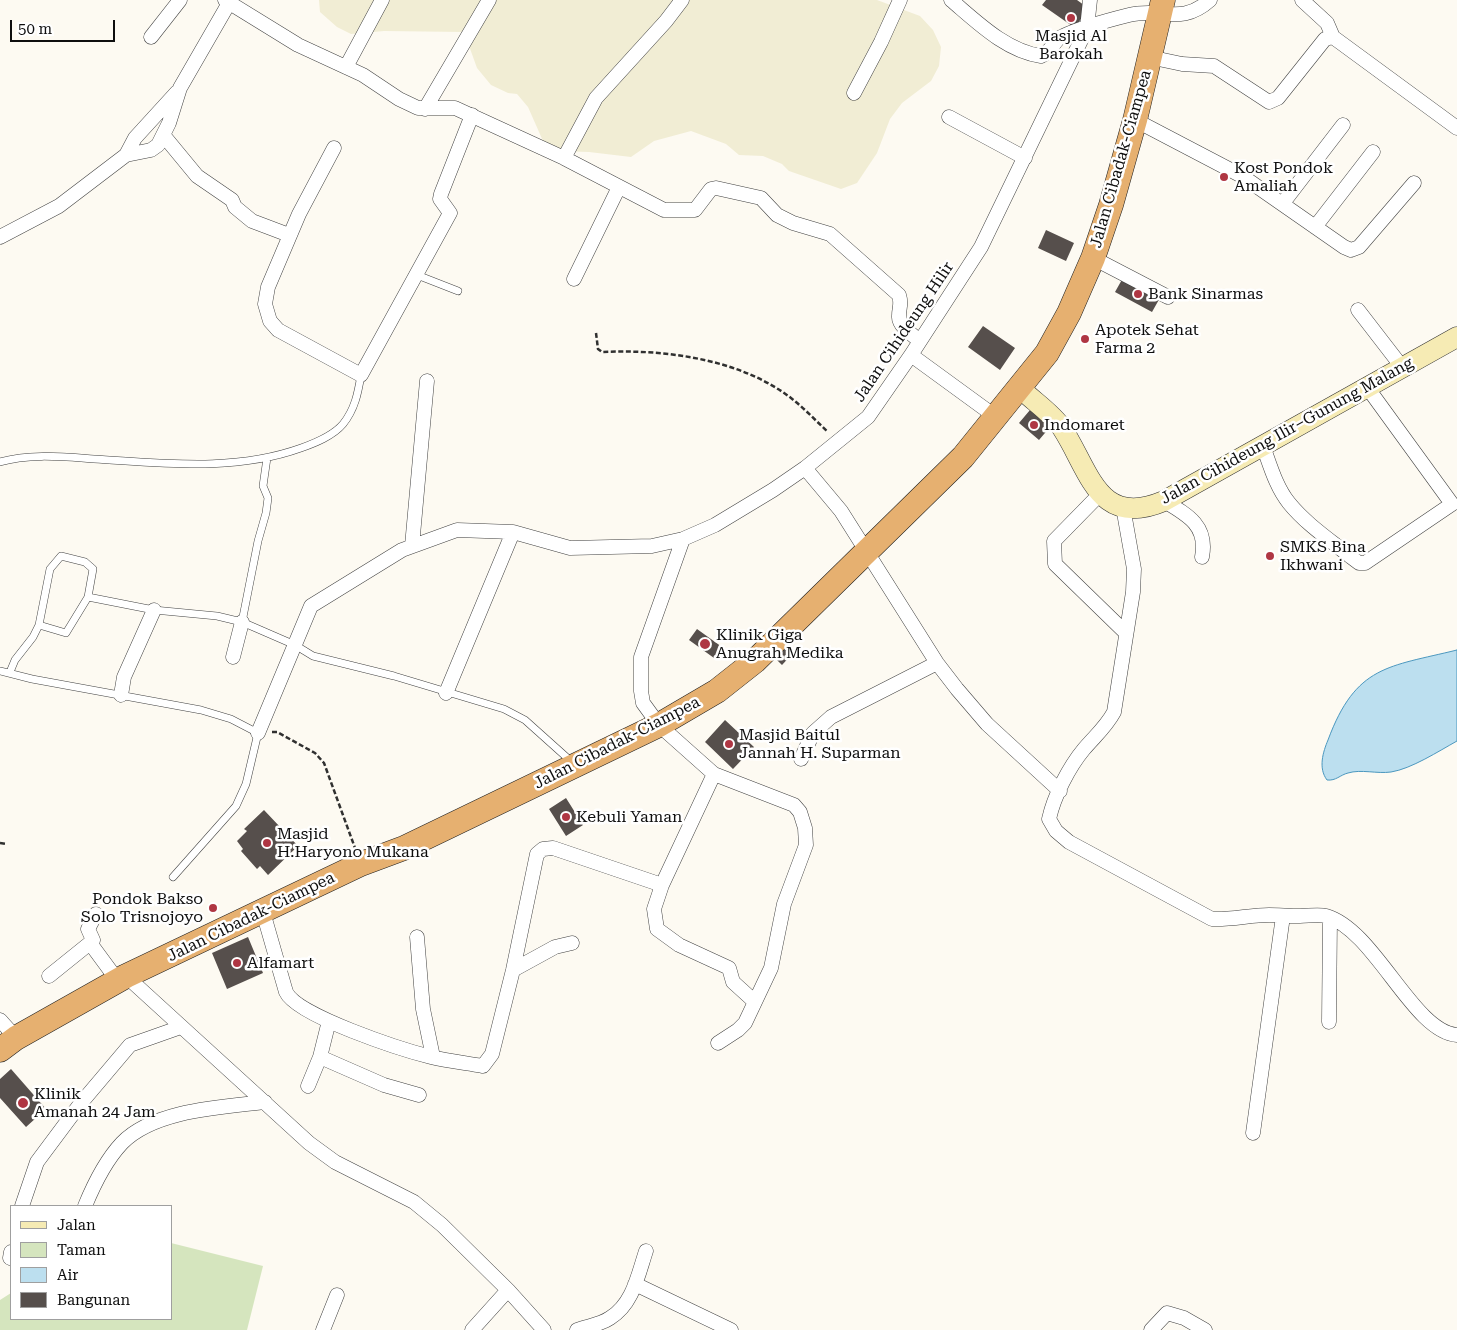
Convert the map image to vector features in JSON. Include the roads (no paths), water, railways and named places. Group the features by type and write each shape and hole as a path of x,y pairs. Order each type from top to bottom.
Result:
{"highway":[{"name":"Jalan Cibadak-Ciampea","path":"8,1044 122,979 361,864 404,848 659,725 717,691 755,661 812,607 866,550 963,457 1020,388 1051,345 1069,314 1093,258 1111,205 1135,120 1161,6"}],"main road":[{"name":"Jalan Cihideung Ilir–Gunung Malang","path":"1123,508 1136,510 1148,508 1164,501 1457,337"},
{"path":"1020,388 1060,426 1100,494 1123,508"}],"street":[{"path":"151,37 180,0"},
{"path":"346,67 382,0"},
{"path":"425,109 489,0"},
{"path":"564,158 596,98 666,21 682,0"},
{"path":"854,93 881,42 900,0"},
{"path":"951,0 995,36 1020,50 1042,56 1048,53 1061,36 1161,6 1183,16 1198,10 1210,0"},
{"name":"Jalan Cihideung Hilir","path":"258,733 308,611 316,602 412,546 457,530 513,532 570,548 652,546 683,539 714,525 805,468 868,417 981,247 1087,28 1090,0"},
{"path":"1302,0 1327,24 1333,37 1457,128"},
{"path":"126,155 151,150 158,145 164,136 180,88 227,1 304,48 363,75 399,99 425,109 455,108 472,115 564,158 667,211 695,210 711,189 716,188 761,198 777,215 792,223 830,234 843,244 899,295 902,304 898,316 900,324 920,341"},
{"path":"1150,56 1182,64 1214,66 1269,102 1278,98 1325,39 1333,37"},
{"path":"0,237 59,206 126,155 135,138 180,88"},
{"path":"334,148 289,235 268,287 265,304 270,321 278,330 361,375 450,213 440,199 440,194 472,115"},
{"path":"949,118 1025,158"},
{"path":"1135,120 1242,176 1351,250 1359,247 1414,183"},
{"path":"1283,203 1343,125"},
{"path":"164,136 197,176 232,200 235,207 252,221 289,235"},
{"path":"1315,227 1374,152"},
{"path":"574,279 619,187"},
{"path":"1093,258 1168,297"},
{"path":"1358,310 1402,367"},
{"path":"911,355 996,416"},
{"path":"412,546 427,381"},
{"path":"1262,446 1288,502 1304,518 1362,564 1455,502 1367,387"},
{"path":"805,468 841,511 937,663 974,710 1060,791"},
{"path":"1100,494 1054,541 1055,564 1126,633"},
{"path":"1164,501 1185,513 1195,523 1205,544 1202,557"},
{"path":"1123,508 1134,569 1133,592 1114,712 1104,729 1076,760 1052,806 1049,819 1056,831 1069,842 1212,919 1230,920 1269,915 1325,916 1330,918 1354,932 1422,1013 1437,1027 1451,1035 1457,1035"},
{"path":"446,693 513,532"},
{"path":"683,539 641,658 642,697 659,725 714,774 794,805 800,812 805,828 806,845 784,904 771,968 745,1022 738,1030 718,1044"},
{"path":"121,695 124,677 154,610"},
{"path":"233,657 242,622"},
{"path":"801,759 813,734 831,717 937,663"},
{"path":"714,774 662,885 654,909 657,929 678,945 729,968 733,982 755,1002"},
{"path":"263,912 289,998 310,1013 433,1057 483,1066 488,1062 492,1054 512,970 534,861 543,849 553,848 662,885"},
{"path":"49,976 93,940 88,929 96,914"},
{"path":"1253,1133 1284,916"},
{"path":"1329,1022 1330,918"},
{"path":"417,937 423,1009 433,1057"},
{"path":"90,943 122,979 181,1027 309,1143 335,1162 414,1202 442,1225 508,1290 544,1330"},
{"path":"512,970 555,947 572,943"},
{"path":"0,1020 8,1044"},
{"path":"308,1086 320,1057 329,1021"},
{"path":"22,1205 37,1162 81,1103 130,1045 181,1027"},
{"path":"320,1057 384,1085 419,1095"},
{"path":"85,1205 94,1184 113,1155 122,1143 143,1128 158,1121 200,1111 265,1102"},
{"path":"577,1330 609,1319 622,1310 629,1300 646,1251"},
{"path":"635,1284 731,1330"},
{"path":"472,1330 508,1290"},
{"path":"323,1330 337,1295"},
{"path":"1151,1330 1166,1313 1184,1318 1204,1330"}],"lane":[{"path":"417,275 458,291"},
{"path":"0,462 14,458 67,457 210,465 267,458 314,444 341,426 352,410 361,375"},
{"path":"242,622 258,541 266,514 268,498 263,486 267,458"},
{"path":"10,672 15,660 34,637 39,625 50,569 61,556 86,562 93,569 88,597 75,615 66,633 39,625"},
{"path":"88,597 154,610 217,616 242,622 295,645 313,656 394,676 515,714 575,765"},
{"path":"0,671 32,679 217,714 258,733"},
{"name":"Jalan Cihideung Hilir","path":"172,877 236,806 246,784 258,733"}],"water":[{"path":"1457,650 1457,741 1425,759 1399,770 1391,772 1353,772 1333,780 1327,780 1322,765 1326,745 1339,715 1350,697 1363,683 1377,673 1393,666"}],"place":[{"name":"Masjid Al Barokah","path":"1071,18"},
{"name":"Kost Pondok Amaliah","path":"1224,177"},
{"name":"Bank Sinarmas","path":"1138,294"},
{"name":"Apotek Sehat Farma 2","path":"1085,339"},
{"name":"Indomaret","path":"1034,425"},
{"name":"SMKS Bina Ikhwani","path":"1270,556"},
{"name":"Klinik Giga Anugrah Medika","path":"705,644"},
{"name":"Masjid Baitul Jannah H. Suparman","path":"729,744"},
{"name":"Kebuli Yaman","path":"566,817"},
{"name":"Masjid H.Haryono Mukana","path":"267,843"},
{"name":"Pondok Bakso Solo Trisnojoyo","path":"213,908"},
{"name":"Alfamart","path":"237,963"},
{"name":"Klinik Amanah 24 Jam","path":"23,1103"}]}
